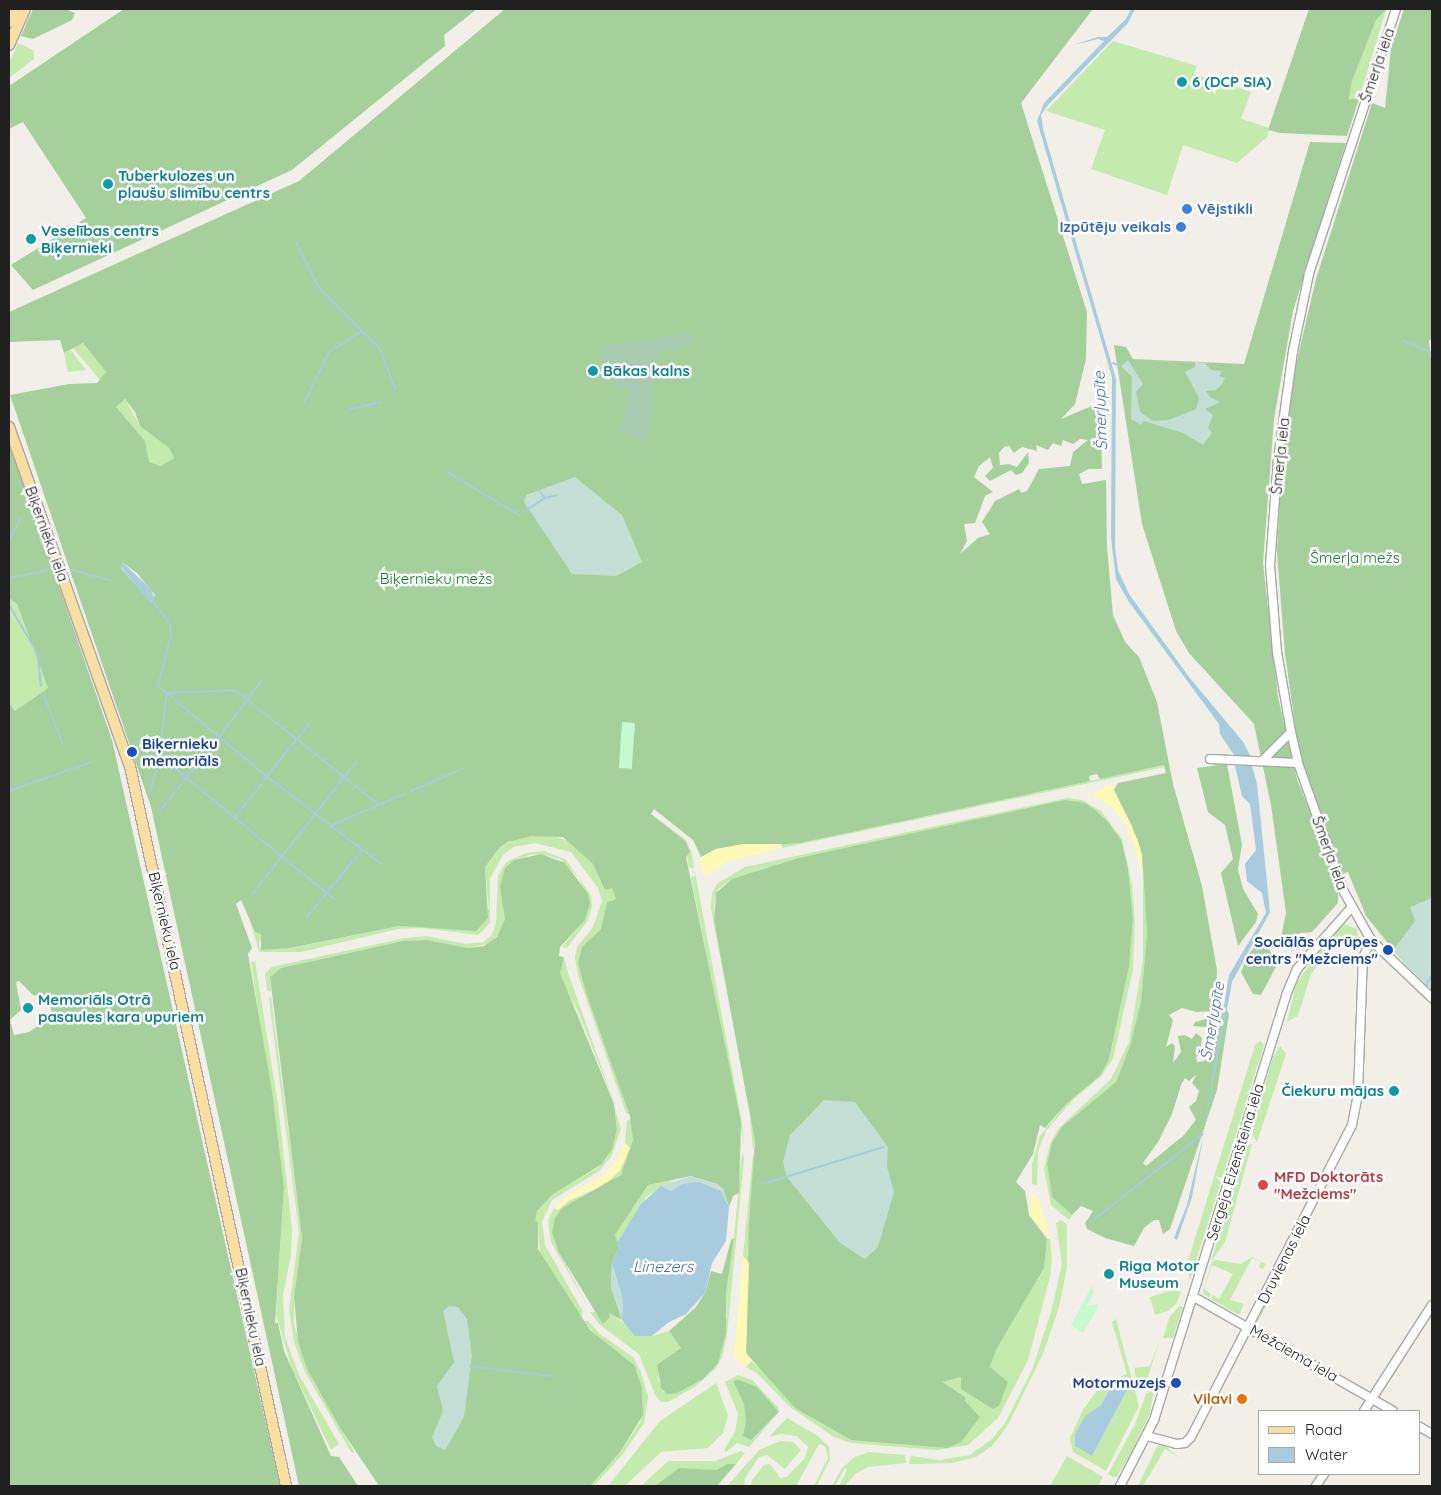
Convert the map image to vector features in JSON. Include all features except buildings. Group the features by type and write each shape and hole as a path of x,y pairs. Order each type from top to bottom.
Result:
{"main road":[{"path":"9,22 14,9"},
{"path":"9,45 25,9"},
{"name":"Biķernieku iela","path":"9,427 130,766 286,1486"}],"street":[{"name":"Šmerļa iela","path":"1396,9 1309,274 1293,351 1278,459 1270,565 1277,652 1298,763 1351,908 1371,940 1432,998"},
{"path":"1262,762 1291,732"},
{"path":"1210,759 1298,763"},
{"name":"Sergeja Eizenšteina iela","path":"1120,1486 1147,1436 1194,1297 1290,986 1303,962 1351,908"},
{"name":"Druvienas iela","path":"1147,1436 1161,1442 1188,1441 1249,1327 1355,1119 1363,958 1371,940"},
{"name":"Mežciema iela","path":"1194,1297 1391,1410"},
{"path":"1365,1410 1432,1305"},
{"path":"1421,1428 1432,1434"},
{"path":"1316,1486 1323,1475"}],"green space":[{"path":"33,9 66,9 75,13 72,20 33,39 21,36"},
{"path":"124,9 477,9 444,35 445,46 292,170 33,290 11,265 86,218 23,122 9,129 9,86"},
{"name":"Biķernieku mežs","path":"505,9 1093,9 1021,103 1087,312 1086,359 1075,404 1061,419 1094,405 1101,434 1102,469 1089,469 1079,474 1082,484 1106,480 1107,547 1113,615 1125,642 1139,657 1157,702 1173,784 1202,886 1217,970 1216,991 1229,1014 1217,1090 1170,1229 1163,1234 1159,1220 1154,1220 1144,1228 1134,1246 1105,1238 1087,1229 1085,1223 1093,1211 1081,1206 1072,1215 1052,1197 1047,1164 1052,1143 1062,1127 1116,1082 1131,1043 1141,1001 1147,934 1142,855 1132,826 1114,790 1118,783 1166,773 1164,765 1100,779 1097,774 1089,776 1090,781 800,843 716,849 701,857 693,840 654,809 651,814 685,841 690,852 686,857 741,1122 739,1193 733,1196 729,1207 723,1189 717,1184 691,1176 648,1185 615,1235 619,1247 612,1263 611,1287 622,1320 609,1313 610,1317 603,1324 558,1251 552,1232 555,1218 562,1208 621,1175 633,1140 630,1116 586,993 578,963 582,947 601,929 607,902 616,899 612,888 605,890 593,864 563,837 531,836 508,842 499,848 485,867 488,918 476,931 399,926 290,948 261,950 261,934 255,932 241,900 236,904 252,948 248,954 272,1091 284,1188 275,1323 278,1323 284,1351 331,1456 339,1457 358,1486 299,1486 151,807 10,395 69,384 97,383 106,372 83,343 64,353 60,340 9,342 9,312 299,181","holes":["125,399 135,412 140,426 169,448 174,458 161,466 149,462 145,441 116,407","1080,439 1088,440 1073,452 1070,466 1039,469 1027,491 1021,493 1019,489 995,501 982,522 990,534 978,538 960,554 967,541 964,524 975,523 985,496 993,492 974,477 979,466 990,457 993,468 985,476 990,481 1011,470 1016,475 1022,473 1029,463 1028,452 1017,467 1009,464 1000,465 999,453 1004,447 1009,446 1014,453 1022,447 1037,451 1036,445 1048,450 1053,443 1061,446 1063,440 1073,444","123,563 137,573 155,595 151,602 121,568","1182,1008 1196,1012 1216,1011 1214,1017 1195,1022 1193,1026 1205,1027 1210,1023 1214,1029 1214,1035 1211,1030 1206,1042 1209,1046 1213,1042 1205,1061 1197,1062 1196,1057 1205,1052 1200,1051 1202,1038 1196,1033 1192,1039 1185,1035 1178,1036 1181,1052 1173,1063 1175,1046 1172,1043 1166,1047 1173,1020 1169,1015","1197,1074 1192,1083 1199,1091 1196,1101 1189,1107 1196,1120 1183,1136 1146,1166 1143,1163 1158,1142 1172,1114 1185,1078 1189,1081"]},
{"path":"1309,9 1387,9 1376,20 1352,81 1349,99 1359,99 1347,136 1280,133 1268,130"},
{"name":"Šmerļa mežs","path":"1404,9 1432,9 1432,338 1429,341 1432,368 1432,989 1405,964 1366,916 1348,872 1342,874 1300,761 1285,654 1277,552 1281,480 1295,369 1316,279 1372,103 1385,108 1391,48"},
{"path":"1386,10 1359,99 1349,100 1352,81 1376,20"},
{"path":"1113,41 1197,66 1194,74 1251,92 1241,119 1270,128 1267,137 1237,163 1183,145 1167,195 1091,169 1105,130 1046,111"},
{"path":"18,43 33,50 34,59 9,78 9,64"},
{"path":"1310,142 1346,143 1293,311 1274,419 1263,563 1278,697 1297,779 1341,891 1338,893 1338,903 1312,932 1300,933 1286,944 1281,937 1286,913 1271,805 1254,724 1189,653 1176,631 1142,524 1114,345 1126,347 1133,359 1244,364"},
{"path":"691,333 692,343 657,353 647,442 621,433 630,392 601,375 601,347"},
{"path":"83,343 106,372 100,380 73,348"},
{"path":"71,350 86,370 68,372 64,353"},
{"path":"125,399 140,426 169,448 174,458 161,466 149,462 145,441 116,407"},
{"path":"9,442 112,740 280,1486 9,1486 9,702 15,711 48,688 17,604 9,598","holes":["19,981 33,995 49,999 52,1016 29,1032 14,1035 10,1020 21,1010 16,982"]},
{"path":"9,598 17,604 48,688 15,711 9,702"},
{"path":"622,722 635,723 632,769 619,768"},
{"path":"1227,764 1242,845 1238,869 1243,889 1258,914 1256,922 1238,946 1221,873 1233,859 1225,825 1208,812 1197,768"},
{"path":"1165,765 1165,767 782,848 782,844 800,843"},
{"path":"1067,798 1082,800 1101,811 1122,839 1132,885 1135,920 1133,969 1113,1059 1102,1075 1072,1101 1046,1131 1038,1151 1037,1185 1032,1184 1032,1164 1040,1136 1067,1103 1101,1075 1109,1059 1129,967 1133,919 1128,868 1120,840 1101,815 1074,801 732,879 718,889 714,901 714,921 752,1112 755,1141 753,1150 750,1115 711,908 712,893 718,883 745,867"},
{"path":"1065,800 1085,803 1094,809 1108,822 1121,840 1128,868 1133,919 1129,967 1109,1059 1101,1075 1067,1103 1045,1128 1040,1125 1033,1154 1016,1182 1025,1191 1029,1215 1047,1239 1044,1268 996,1350 990,1367 1008,1382 999,1406 993,1409 961,1389 961,1377 942,1382 965,1397 965,1401 980,1417 961,1442 947,1448 851,1440 795,1408 746,1353 749,1222 755,1141 714,921 716,893 732,879 799,858"},
{"path":"651,814 686,840 691,851 742,1123 744,1144 691,877 695,876 694,868 689,868 687,855"},
{"path":"554,836 571,842 593,864 605,890 612,888 616,899 607,902 601,929 582,947 578,963 586,993 630,1114 626,1113 578,975 575,957 577,947 593,927 602,901 598,888 571,852 535,843 514,847 503,855 490,879 490,923 478,935 422,928 398,929 301,952 259,952 247,910 262,934 259,944 261,950 290,948 399,926 462,930 489,909 485,867 499,848 518,838"},
{"path":"545,851 566,860 578,878 560,859 541,854 514,860 505,868 505,919 500,932 491,943 468,948 427,940 403,941 281,968 270,977 271,992 267,990 265,974 271,967 405,938 426,936 466,944 483,942 491,936 496,923 498,876 506,862 526,853"},
{"path":"541,854 565,863 588,894 590,904 585,920 560,947 559,956 564,957 560,973 614,1104 617,1129 612,1149 602,1164 552,1195 537,1211 535,1221 538,1222 538,1249 590,1330 635,1366 642,1388 643,1415 620,1452 590,1486 379,1486 339,1426 307,1369 298,1341 294,1297 302,1238 270,977 281,968 403,941 427,940 468,948 484,946 497,937 505,919 500,887 505,868 514,860"},
{"path":"1143,874 1147,934 1141,1001 1131,1043 1116,1082 1047,1164 1052,1197 1072,1215 1069,1220 1051,1205 1044,1169 1050,1144 1058,1129 1111,1079 1129,1042 1143,960"},
{"path":"579,878 591,895 592,907 588,920 567,948 562,947 585,920 589,909"},
{"path":"1344,924 1357,929 1359,945 1332,949 1325,944"},
{"path":"1263,936 1277,965 1261,995 1253,994 1241,972 1248,955"},
{"path":"1323,946 1328,952 1311,974 1298,1016 1287,1022 1296,984"},
{"path":"564,957 615,1105 577,1009 566,990 560,973"},
{"path":"255,961 278,1105 292,1229 291,1255 283,1295 285,1337 299,1375 339,1444 331,1450 292,1369 276,1314 284,1188 251,962"},
{"path":"271,997 302,1238 294,1297 294,1324 307,1369 355,1453 351,1452 304,1370 294,1342 289,1310 299,1232 269,999"},
{"path":"1260,1041 1264,1045 1190,1280 1187,1266 1195,1238 1255,1045"},
{"path":"1280,1046 1286,1054 1257,1142 1251,1132 1273,1057"},
{"path":"615,1109 621,1129 611,1157 599,1171 552,1200 542,1222 545,1245 583,1312 581,1317 540,1253 538,1222 534,1222 537,1211 552,1195 597,1168 606,1159 617,1129"},
{"path":"631,1119 633,1140 623,1173 603,1188 564,1207 553,1226 555,1244 589,1309 551,1242 548,1221 554,1208 558,1210 568,1201 597,1189 620,1170 630,1148 625,1143 627,1121"},
{"path":"1252,1144 1225,1242 1211,1261 1245,1150 1247,1145"},
{"path":"742,1152 744,1159 727,1334 722,1358 716,1368 696,1386 668,1402 661,1402 655,1395 639,1354 600,1325 590,1312 609,1312 639,1334 652,1336 669,1331 681,1348 658,1368 658,1379 664,1392 677,1393 709,1373 727,1317 726,1293 734,1238"},
{"path":"753,1155 755,1156 749,1222 749,1263 743,1256"},
{"path":"674,1180 647,1196 617,1243 615,1235 648,1185"},
{"path":"1061,1220 1067,1224 1067,1267 1059,1307 1043,1354 1008,1425 992,1446 976,1457 952,1463 909,1464 911,1456 940,1460 970,1455 992,1439 1005,1423 1032,1370 1051,1312 1062,1264 1056,1223"},
{"path":"1299,1235 1303,1236 1257,1323 1257,1316"},
{"path":"734,1238 726,1293 726,1333 718,1363 703,1379 677,1393 667,1394 661,1388 657,1365 681,1348 669,1331 695,1308 705,1293 711,1271 722,1274 731,1240"},
{"path":"1047,1239 1050,1239 1052,1259 1050,1277 1028,1360 998,1418 968,1445 937,1450 851,1443 834,1437 790,1407 758,1374 746,1367 751,1361 767,1374 795,1408 851,1440 964,1401 965,1397 941,1382 961,1377 963,1380 1007,1382 990,1367 996,1350 1044,1268"},
{"path":"1252,1257 1266,1264 1263,1269 1259,1267 1261,1262 1252,1258 1230,1300 1244,1304 1239,1315 1211,1299 1213,1295 1219,1299 1233,1274 1212,1265 1204,1289 1211,1294 1209,1298 1203,1293 1203,1291 1212,1262 1216,1260 1241,1264"},
{"path":"1092,1286 1094,1292 1087,1306 1097,1304 1098,1307 1083,1333 1071,1325"},
{"path":"1174,1290 1181,1292 1176,1304 1168,1311 1155,1315 1150,1297"},
{"path":"1180,1306 1183,1307 1173,1338 1163,1338 1170,1316"},
{"path":"1116,1319 1139,1406 1106,1471 1073,1452 1070,1438 1083,1410 1100,1386 1105,1388 1110,1381 1127,1374 1112,1322","holes":["1112,1386 1127,1387 1092,1456 1075,1446 1075,1434 1085,1416 1100,1406"]},
{"path":"583,1321 588,1321 601,1335 633,1357 641,1372 648,1397 644,1423 623,1454 594,1486 590,1486 620,1452 641,1421 643,1399 637,1370 601,1341"},
{"path":"1159,1343 1143,1388 1137,1385 1134,1368 1150,1366"},
{"path":"738,1375 752,1380 778,1407 779,1412 757,1387 734,1381 744,1404 751,1440 776,1415 749,1447 737,1443 726,1452 724,1450 735,1432 738,1414 725,1382"},
{"path":"739,1380 757,1387 779,1412 751,1440 743,1436 746,1421 744,1404 733,1381"},
{"path":"716,1383 728,1415 723,1433 708,1448 661,1452 625,1486 608,1486 660,1421"},
{"path":"1154,1390 1150,1413 1117,1477 1113,1477 1108,1474 1135,1424 1146,1394"},
{"path":"787,1418 818,1436 829,1447 830,1459 817,1486 814,1486 828,1458 825,1446 819,1444 796,1486 751,1486 752,1480 764,1465 770,1464 780,1478 787,1477 805,1458 808,1447 797,1436 781,1434 769,1437"},
{"path":"780,1441 793,1442 801,1450 785,1469 767,1455 759,1457 745,1478 744,1486 727,1486 759,1450"},
{"path":"1158,1445 1165,1446 1180,1458 1165,1449 1143,1486 1138,1486"},
{"path":"741,1451 745,1453 736,1464 727,1464 717,1470 679,1468 657,1486 641,1486 668,1461 715,1461"},
{"path":"869,1452 905,1455 906,1463 868,1467 855,1474 845,1486 839,1486 847,1470 845,1468 835,1486 832,1486 842,1468 855,1457"},
{"path":"1067,1456 1103,1477 1098,1486 1050,1486"},
{"path":"727,1464 736,1464 717,1486 655,1486 679,1468 717,1470"}],"shaded area":[{"path":"1128,360 1143,384 1136,392 1140,412 1153,421 1169,420 1196,409 1199,398 1185,372 1195,367 1195,362 1205,363 1211,370 1222,371 1219,376 1225,378 1222,384 1216,390 1206,391 1210,397 1220,402 1205,409 1213,415 1208,428 1212,433 1203,445 1183,433 1144,421 1141,425 1131,419 1132,377 1121,366"},
{"path":"575,477 622,515 642,562 616,576 572,574 524,502 526,495"},
{"path":"1432,898 1432,989 1405,964 1394,949 1415,921 1410,907"},
{"path":"824,1100 855,1102 888,1147 887,1167 894,1192 878,1247 865,1259 840,1243 786,1176 783,1162 790,1135"},
{"path":"691,1176 717,1184 723,1189 729,1207 721,1191 682,1184 671,1191 661,1186"},
{"path":"612,1263 623,1300 622,1320 611,1287"},
{"path":"449,1306 458,1307 467,1319 472,1356 464,1417 445,1450 436,1446 432,1437 443,1411 437,1386 454,1362 443,1311"}],"sand":[{"path":"1111,784 1138,841 1142,855 1141,875 1135,848 1125,823 1112,807 1092,794"},
{"path":"743,844 782,844 782,848 729,861 704,877 700,858 716,849"},
{"path":"625,1143 630,1148 620,1170 609,1181 568,1201 558,1210 554,1208 564,1198 604,1175 617,1159"},
{"path":"1031,1192 1039,1200 1050,1239 1029,1215"},
{"path":"743,1256 749,1263 746,1353 751,1361 746,1367 734,1357"}],"water":[{"path":"1131,9 1135,9 1128,23 1048,105 1041,115 1043,129 1116,379 1115,548 1118,570 1129,594 1189,677 1244,743 1250,756 1234,755 1220,734 1219,724 1129,602 1116,579 1111,538 1112,377 1037,121 1044,103 1104,41 1098,39 1073,45 1098,37 1107,37 1126,19"},
{"path":"123,563 151,589 155,601 149,601 121,567"},
{"path":"1235,766 1252,766 1257,784 1270,912 1232,982 1192,1197 1177,1240 1174,1238 1187,1205 1203,1137 1229,975 1266,913 1262,893 1247,881 1245,864 1256,850 1250,804 1242,796"},
{"name":"Linezers","path":"699,1182 721,1191 729,1207 726,1241 712,1263 705,1293 686,1314 669,1322 652,1336 635,1336 622,1320 623,1300 612,1263 619,1247 617,1243 641,1204 661,1186 671,1191 682,1184"},
{"path":"1120,1381 1128,1386 1127,1390 1092,1456 1075,1446 1075,1434 1085,1416 1100,1406 1112,1386"}],"waterway":[{"path":"296,242 319,288 380,349 395,389"},
{"path":"304,403 329,352 361,331"},
{"path":"1404,341 1432,353"},
{"path":"1113,363 1121,366"},
{"path":"348,410 381,402"},
{"path":"447,472 519,515"},
{"path":"539,490 545,498"},
{"path":"524,512 545,498 557,495"},
{"path":"9,541 21,518"},
{"path":"9,578 50,570"},
{"path":"72,570 113,581"},
{"path":"153,602 170,624 171,635 158,686 266,776 381,864"},
{"path":"9,605 38,654 41,686"},
{"path":"214,744 262,680"},
{"path":"150,794 159,755 167,693 235,690 379,805"},
{"path":"44,695 62,743"},
{"path":"235,817 311,721"},
{"path":"145,744 335,900"},
{"path":"160,811 205,754"},
{"path":"9,791 92,762"},
{"path":"253,893 356,762"},
{"path":"411,791 464,768"},
{"path":"330,826 404,794"},
{"path":"306,918 362,850"},
{"path":"1426,985 1432,975"},
{"path":"1091,1222 1203,1134"},
{"path":"763,1184 883,1147"},
{"path":"470,1366 550,1376"}],"place":[{"name":"6 (DCP SIA)","path":"1182,82"},
{"name":"Tuberkulozes un plaušu slimību centrs","path":"108,184"},
{"name":"Vējstikli","path":"1187,209"},
{"name":"Izpūtēju veikals","path":"1181,227"},
{"name":"Veselības centrs Biķernieki","path":"31,239"},
{"name":"Bākas kalns","path":"593,371"},
{"name":"Biķernieku memoriāls","path":"132,752"},
{"name":"Sociālās aprūpes centrs \"Mežciems\"","path":"1388,950"},
{"name":"Memoriāls Otrā pasaules kara upuriem","path":"28,1008"},
{"name":"Čiekuru mājas","path":"1394,1091"},
{"name":"MFD Doktorāts \"Mežciems\"","path":"1263,1185"},
{"name":"Riga Motor Museum","path":"1109,1274"},
{"name":"Motormuzejs","path":"1176,1383"},
{"name":"Vilavi","path":"1242,1399"}],"water label":[{"name":"Šmerļupīte","path":"1100,411"},
{"name":"Šmerļupīte","path":"1212,1021"}]}
